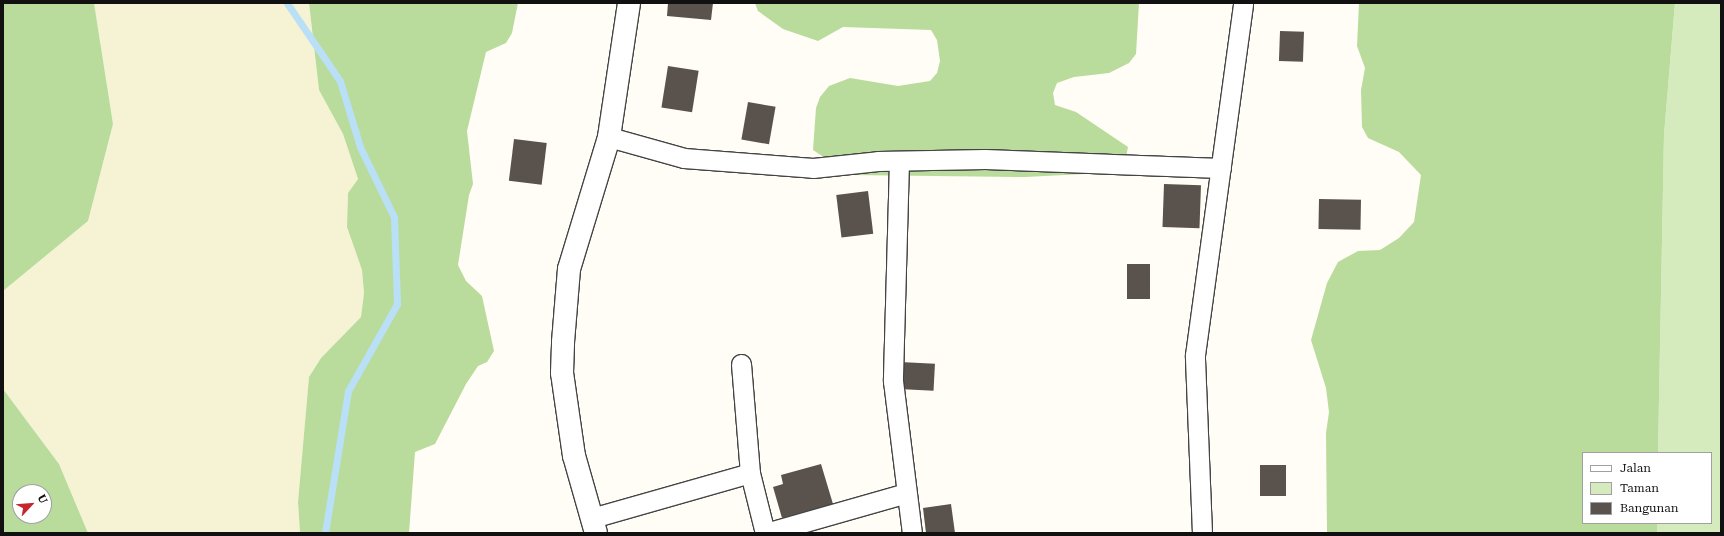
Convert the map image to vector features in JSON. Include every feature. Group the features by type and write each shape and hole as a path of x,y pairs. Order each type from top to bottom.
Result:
{"street":[{"path":"629,3 609,137 569,269 562,374 574,456 594,526 750,473"},
{"path":"1202,533 1195,355 1222,168 1243,3"},
{"path":"609,137 684,158 813,168 899,161 985,159 1222,168"},
{"path":"899,161 893,381 912,533"},
{"path":"741,364 750,473 766,533 906,493"}],"shaded area":[{"path":"94,3 309,3 319,90 343,134 358,179 348,193 347,227 362,270 364,293 361,317 321,358 309,377 298,502 300,533 88,533 59,464 3,389 3,291 88,221 113,124"}],"green space":[{"path":"3,3 94,3 113,124 88,221 3,291"},
{"path":"309,3 518,3 512,33 506,43 486,52 467,131 473,184 469,195 458,265 466,281 482,296 494,351 487,362 478,366 466,384 435,444 415,452 409,533 300,533 298,502 309,377 321,358 361,317 364,293 362,270 347,227 348,193 358,179 343,134 319,90"},
{"path":"755,3 1139,3 1136,54 1129,63 1109,73 1074,77 1057,83 1053,93 1055,105 1076,112 1128,147 1123,172 1025,177 851,175 813,150 816,108 820,97 829,86 850,78 898,86 930,81 937,73 940,61 937,40 931,30 843,27 818,41 783,29 758,11"},
{"path":"1359,3 1675,3 1664,135 1658,452 1582,452 1582,524 1657,524 1657,533 1327,533 1326,433 1329,412 1326,388 1311,340 1327,283 1338,262 1358,251 1380,250 1399,238 1414,222 1421,175 1399,152 1368,138 1362,127 1361,90 1365,68 1357,46"},
{"path":"1675,3 1721,3 1721,533 1657,533 1657,524 1712,524 1712,452 1658,452 1664,135"},
{"path":"3,389 59,464 88,533 3,533"}],"building":[{"path":"668,3 713,3 711,20 667,16"},
{"path":"1280,31 1304,32 1303,62 1279,61"},
{"path":"668,66 699,71 692,112 661,107"},
{"path":"748,102 776,107 769,144 741,139"},
{"path":"514,139 547,143 542,185 509,181"},
{"path":"1164,184 1201,185 1199,228 1162,227"},
{"path":"868,191 873,234 841,238 836,195"},
{"path":"1319,199 1361,200 1360,230 1318,229"},
{"path":"1127,264 1150,264 1150,299 1127,299"},
{"path":"900,362 935,364 934,391 899,389"},
{"path":"821,464 833,504 782,518 773,487 783,484 781,475"},
{"path":"1260,465 1286,465 1286,496 1260,496"},
{"path":"951,504 955,533 926,533 923,508"}],"waterway":[{"path":"287,3 340,81 360,147 394,217 397,304 348,391 325,533"}]}
